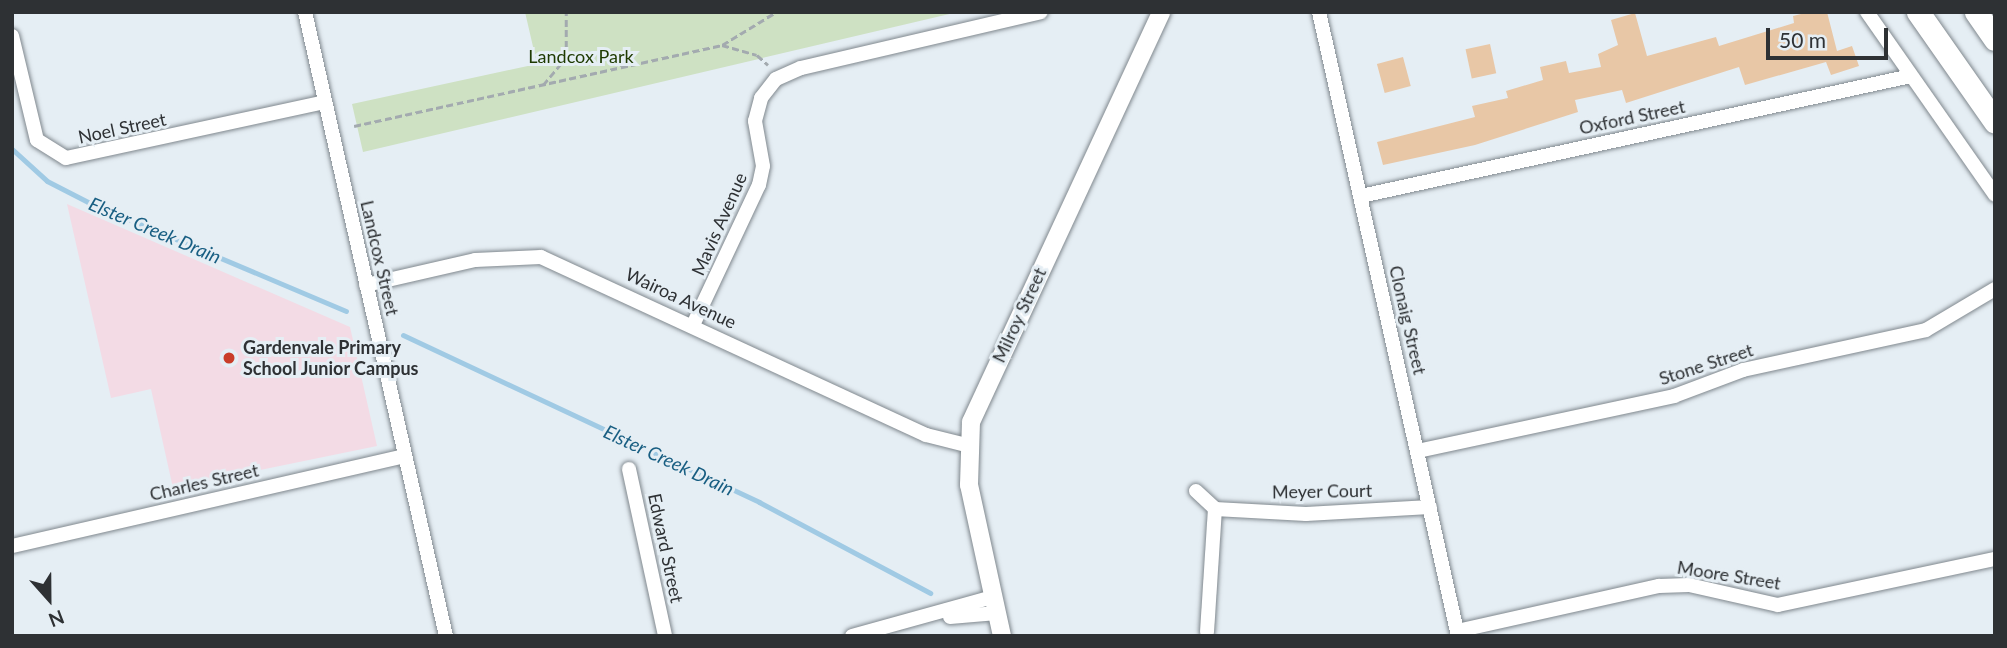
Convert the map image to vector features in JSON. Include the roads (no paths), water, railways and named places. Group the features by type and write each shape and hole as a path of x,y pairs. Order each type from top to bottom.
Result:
{"highway":[{"path":"1919,12 1995,122"},
{"path":"1976,12 1995,39"}],"street":[{"name":"Landcox Street","path":"305,12 446,636"},
{"name":"Mavis Avenue","path":"693,325 760,185 763,166 755,121 761,98 776,79 801,68 1041,12"},
{"name":"Milroy Street","path":"1002,636 966,445 984,389 1161,12"},
{"name":"Clonaig Street","path":"1319,12 1458,633"},
{"path":"1867,12 1995,195"},
{"name":"Noel Street","path":"12,36 37,140 66,158 325,102"},
{"name":"Oxford Street","path":"1361,196 1912,76"},
{"name":"Wairoa Avenue","path":"366,285 475,260 541,257 926,435 966,445"},
{"name":"Stone Street","path":"1418,451 1674,396 1743,370 1926,330 1995,289"},
{"name":"Charles Street","path":"12,546 404,456"},
{"name":"Edward Street","path":"629,469 665,636"},
{"path":"1196,491 1215,509 1207,632"},
{"name":"Meyer Court","path":"1215,509 1306,514 1430,507"},
{"name":"Moore Street","path":"1458,633 1659,586 1689,585 1778,605 1995,559"},
{"path":"852,636 995,605"}],"waterway":[{"name":"Elster Creek Drain","path":"12,149 47,181 88,202 346,311"},
{"name":"Elster Creek Drain","path":"403,335 759,502 930,593"}],"place":[{"name":"Gardenvale Primary School Junior Campus","path":"229,358"}],"park label":[{"name":"Landcox Park","path":"581,56"}]}
